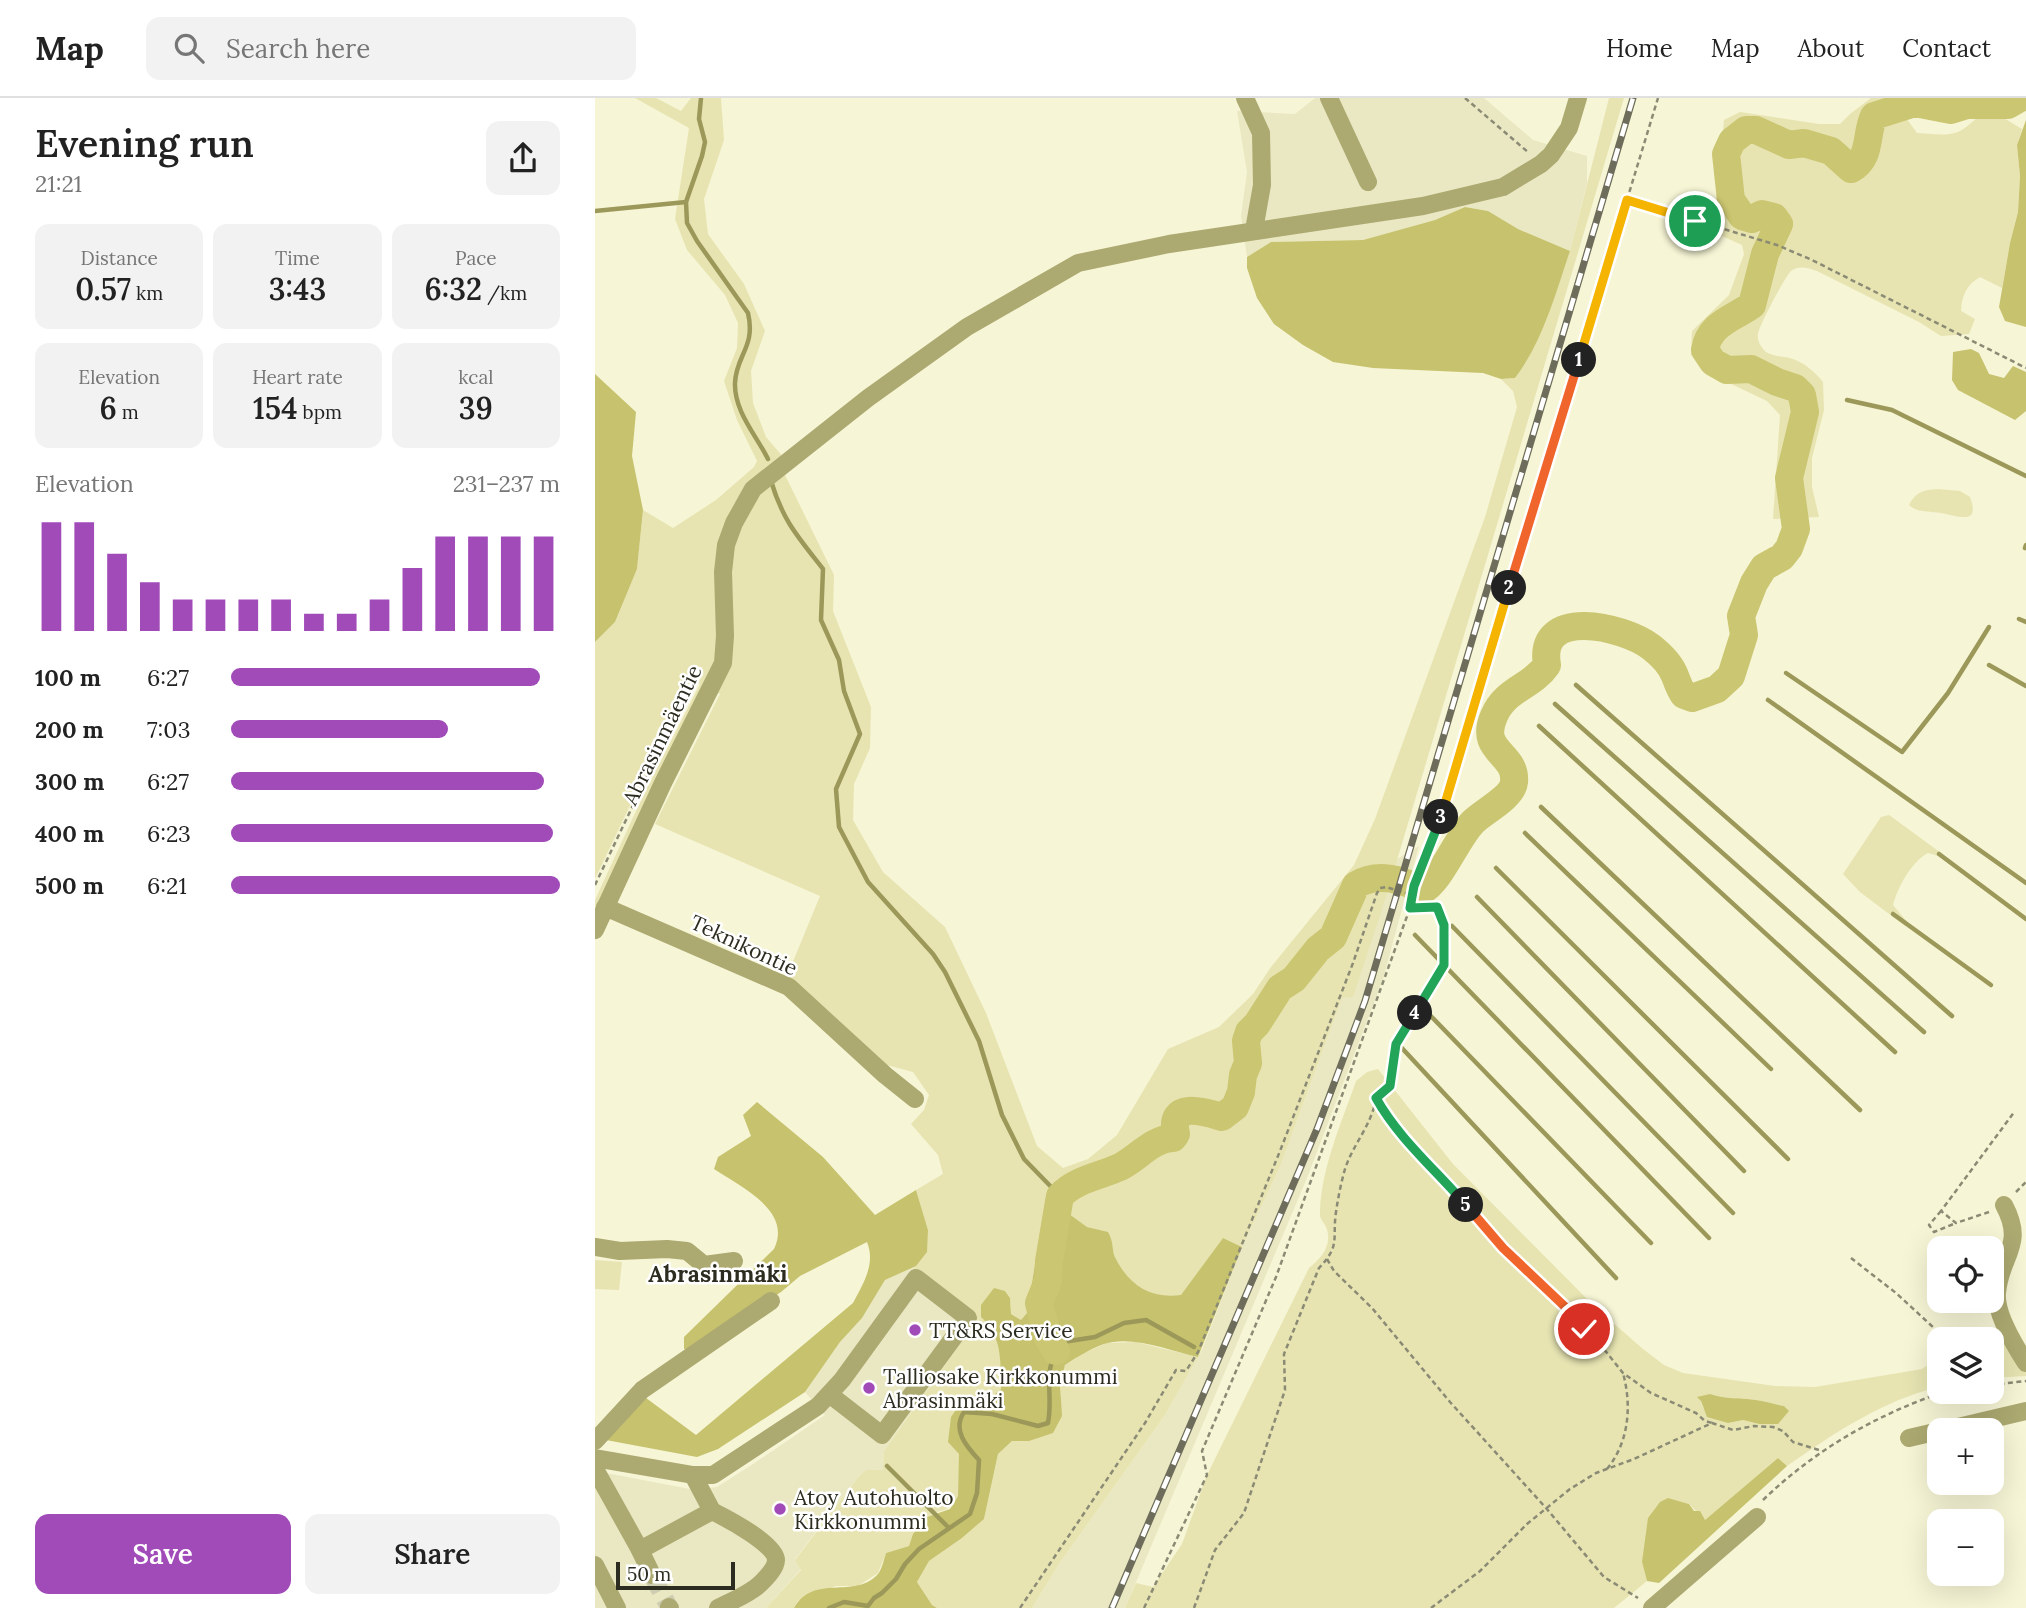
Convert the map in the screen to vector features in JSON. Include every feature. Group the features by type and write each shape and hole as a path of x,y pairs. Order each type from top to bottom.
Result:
{"street":[{"path":"1245,98 1261,134 1262,185 1254,230"},
{"path":"1329,98 1368,182"},
{"name":"Abrasinmäentie","path":"595,929 723,663 723,572 726,545 753,489 868,398 967,327 1079,263 1169,244 1423,206 1503,187 1541,163 1569,128 1578,98"},
{"name":"Teknikontie","path":"605,906 789,987 915,1100"},
{"path":"2004,1205 2014,1222 2015,1236 1997,1291 1997,1302 2017,1349 2026,1363"},
{"path":"595,1247 620,1251 687,1251 703,1265 734,1261"},
{"path":"595,1458 693,1475 713,1475 824,1400 916,1278 968,1318 882,1434 824,1400"},
{"path":"597,1431 642,1390 771,1301"},
{"path":"1996,1418 2026,1411"},
{"path":"1909,1438 1927,1434"},
{"path":"595,1469 652,1575"},
{"path":"693,1475 712,1511 735,1522 772,1550 776,1558 776,1564 760,1585 718,1608"},
{"path":"640,1550 712,1511"},
{"path":"1647,1607 1757,1511"},
{"path":"595,1565 617,1608"}],"path":[{"path":"1465,98 1541,163"},
{"path":"1144,1608 1207,1475 1202,1451 1276,1277 1410,908 1414,886 1435,835 1473,702 1658,98"},
{"path":"1627,200 1777,245 2026,368"},
{"path":"1020,1608 1145,1423 1170,1377 1176,1370 1186,1371 1198,1352 1280,1151 1377,893 1380,888 1386,887 1412,895"},
{"path":"1194,1608 1215,1550 1244,1513 1285,1390 1284,1354 1319,1268 1336,1242 1335,1214 1346,1166 1370,1120 1376,1098 1390,1086 1396,1044 1444,965 1444,925 1437,907 1410,908"},
{"path":"1376,1098 1385,1115 1425,1162 1503,1248 1579,1320 1623,1373 1651,1393 1696,1413 1705,1421 1733,1430 1754,1426 1773,1427 1783,1431 1793,1443 1822,1451"},
{"path":"2015,1111 1929,1225 1934,1232 1978,1218 2004,1205 2026,1182"},
{"path":"1941,1211 1956,1223"},
{"path":"1851,1258 1896,1293 1933,1327"},
{"path":"1327,1259 1604,1577 1647,1607"},
{"path":"1607,1469 1627,1431 1627,1388 1623,1373"},
{"path":"2004,1384 2026,1381"},
{"path":"1757,1511 1777,1487 1822,1451 1879,1417 1927,1398"},
{"path":"1431,1608 1480,1571 1546,1508 1570,1489 1607,1469 1647,1454 1712,1423"}],"shaded area":[{"path":"635,98 656,98 681,111 691,98 721,98 724,140 704,199 708,234 744,284 765,331 751,371 753,403 766,437 784,458 763,487 785,475 834,575 833,611 871,707 870,748 854,784 853,820 883,872 945,927 986,1013 1037,1146 1063,1168 1088,1159 1117,1135 1168,1049 1219,1027 1253,994 1271,967 1354,865 1375,819 1485,517 1517,407 1513,391 1501,379 1515,378 1545,324 1570,251 1609,98 1624,98 1387,894 1353,997 1342,998 1280,1167 1242,1247 1223,1238 1181,1296 1151,1293 1135,1284 1122,1269 1108,1233 1087,1227 1046,1197 1027,1313 1021,1320 1011,1314 1010,1298 1005,1291 993,1328 1001,1359 1001,1389 989,1399 963,1400 958,1496 946,1509 932,1514 924,1521 916,1530 909,1546 886,1553 878,1573 858,1586 836,1586 798,1601 794,1608 766,1608 801,1570 795,1560 860,1475 866,1470 883,1470 884,1451 977,1320 913,1267 916,1266 928,1230 916,1190 943,1174 938,1155 911,1124 924,1110 929,1095 913,1072 883,1064 787,976 820,896 655,824 720,694 706,687 595,911 595,900 641,800 700,684 694,680 687,686 595,879 595,642 615,622 637,569 643,510 673,528 716,500 754,467 757,461 737,420 724,381 737,348 738,323 725,295 687,250 675,219 689,128"},
{"path":"1315,98 1484,98 1533,140 1587,156 1587,183 1570,251 1518,229 1488,211 1465,207 1435,220 1363,240 1271,242 1247,257 1241,216 1247,172 1237,111 1295,114"},
{"path":"1871,98 1948,98 1935,101 1909,100 1904,115 1917,133 1957,132 1987,108 2022,129 2017,145 2020,176 2018,212 2002,288 1980,277 1975,280 1966,291 1961,311 1975,319 1969,334 1941,336 1919,322 1817,271 1800,268 1791,271 1759,329 1758,338 1766,352 1802,363 1823,382 1824,410 1812,458 1812,487 1819,517 1773,519 1780,415 1767,401 1710,374 1691,355 1692,331 1729,295 1744,254 1742,245 1713,232 1724,120 1740,112 1819,124 1840,124"},
{"path":"2026,120 2026,327 2005,321 1999,307 2018,212 2020,176 2017,145"},
{"path":"1465,207 1488,211 1518,229 1570,251 1541,333 1515,378 1501,379 1483,373 1373,368 1333,362 1274,324 1257,298 1247,268 1247,257 1271,242 1363,240 1435,220"},
{"path":"1971,349 1979,353 1989,374 2004,378 2013,366 2026,372 2026,411 2015,420 1958,390 1952,380 1953,352"},
{"path":"595,374 636,412 632,456 643,510 637,569 615,622 595,642"},
{"path":"1938,489 1960,491 1970,497 1973,512 1970,516 1961,517 1924,511 1909,505 1921,492"},
{"path":"1889,815 1941,853 1938,856 1928,853 1922,857 1898,891 1893,905 1908,923 1905,926 1860,892 1843,874 1881,817"},
{"path":"1419,846 1383,979 1307,1178 1125,1608 1032,1608 1059,1564 1165,1415 1202,1350 1242,1247 1280,1167 1342,998 1387,894 1397,859"},
{"path":"1378,1069 1453,1164 1596,1308 1664,1365 1683,1373 1775,1386 1815,1387 1922,1369 1927,1365 1927,1390 1878,1409 1787,1466 1778,1458 1705,1520 1689,1504 1668,1498 1642,1562 1647,1581 1614,1608 1125,1608 1136,1583 1153,1587 1182,1544 1207,1475 1309,1268 1325,1250 1328,1233 1320,1214 1321,1195 1333,1145 1356,1081 1367,1072","holes":["1710,1394 1759,1400 1784,1406 1759,1424 1743,1420 1728,1423 1703,1408 1701,1401"]},
{"path":"757,1102 823,1157 875,1215 916,1190 928,1230 927,1252 916,1266 885,1280 862,1318 840,1342 805,1392 718,1449 697,1457 606,1440 642,1395 696,1435 853,1303 864,1281 870,1258 867,1242 800,1276 781,1292 695,1349 684,1349 684,1337 774,1249 778,1235 776,1222 770,1211 749,1191 714,1169 718,1157 751,1136 743,1115"},
{"path":"1046,1197 1087,1227 1108,1232 1115,1256 1128,1277 1143,1289 1160,1295 1181,1295 1223,1238 1242,1247 1198,1357 1127,1341 1104,1344 1065,1365 1060,1384 1062,1416 1053,1433 1029,1441 1012,1441 998,1454 984,1519 929,1561 917,1582 932,1605 937,1608 794,1608 802,1598 812,1592 869,1581 878,1574 886,1553 909,1546 913,1534 927,1517 950,1509 958,1496 959,1454 948,1442 951,1417 963,1400 989,1399 1001,1389 997,1341 981,1317 981,1305 994,1288 1005,1291 1010,1298 1011,1314 1021,1320 1027,1313"},
{"path":"595,1260 622,1262 619,1290 595,1289"},
{"path":"913,1267 977,1320 884,1451 883,1470 866,1470 860,1475 795,1559 801,1569 766,1608 595,1608 595,1475 606,1473 695,1490 717,1487 753,1464 825,1415 805,1392 840,1342 862,1318 885,1280"},
{"path":"2004,1337 2026,1369 2026,1376 2004,1377"},
{"path":"1136,1342 1198,1357 1165,1415 1059,1564 1032,1608 937,1608 932,1605 917,1582 929,1561 984,1519 998,1454 1012,1441 1029,1441 1061,1396 1060,1384 1065,1365 1107,1343"},
{"path":"1710,1394 1766,1402 1784,1406 1789,1411 1778,1424 1759,1424 1743,1420 1728,1423 1707,1417 1697,1397"},
{"path":"1778,1458 1787,1466 1659,1583 1647,1581 1642,1562 1648,1518 1660,1502 1668,1498 1689,1504 1694,1511 1700,1511 1705,1520"}],"waterway":[{"path":"701,98 699,119 705,142 686,202 687,223 748,313 748,343 736,373 736,393 742,413 768,459"},
{"path":"1056,1351 1047,1336 1039,1303 1048,1281 1060,1196 1081,1182 1120,1167 1152,1145 1173,1138 1176,1134 1177,1116 1183,1112 1198,1111 1222,1117 1235,1107 1248,1063 1246,1041 1249,1032 1280,988 1294,979 1318,949 1333,937 1356,885 1373,879 1389,878 1423,890 1436,878 1473,822 1509,793 1514,782 1513,772 1494,745 1490,728 1494,716 1505,700 1547,665 1547,646 1555,634 1568,628 1585,626 1603,628 1638,639 1665,660 1684,695 1692,698 1717,689 1731,676 1744,635 1741,616 1754,583 1764,567 1782,557 1789,548 1796,529 1789,478 1805,412 1802,395 1795,388 1751,369 1727,370 1713,362 1705,350 1707,341 1716,328 1752,305 1765,254 1779,224 1774,217 1762,214 1752,219 1742,216 1731,200 1726,154 1732,141 1746,130 1756,130 1789,145 1804,143 1831,151 1851,169 1862,159 1874,116 1915,103 1951,110 1967,105 2008,105 2020,98"},
{"path":"595,211 686,202"},
{"path":"1847,400 1892,410 2026,476"},
{"path":"771,481 786,518 823,569 821,620 839,660 844,691 860,734 836,789 839,827 868,882 933,954 945,972 979,1041 1002,1115 1024,1159 1060,1196"},
{"path":"2019,619 2026,622"},
{"path":"1786,673 1902,752 1948,693 1989,627"},
{"path":"1989,665 2026,686"},
{"path":"1576,685 1952,1016"},
{"path":"1768,700 2026,883"},
{"path":"1555,704 1924,1032"},
{"path":"1539,726 1895,1052"},
{"path":"1541,807 1860,1110"},
{"path":"1525,833 1771,1069"},
{"path":"1939,854 2026,919"},
{"path":"1496,868 1788,1159"},
{"path":"1477,897 1744,1171"},
{"path":"1893,914 1991,985"},
{"path":"1452,926 1733,1213"},
{"path":"1415,935 1709,1238"},
{"path":"1425,1010 1651,1243"},
{"path":"1400,1046 1616,1278"},
{"path":"829,1608 844,1602 868,1606 896,1579 919,1549 970,1514 977,1493 979,1460 962,1438 959,1425 964,1412 992,1414 1038,1426 1048,1423 1050,1371 1056,1352 1063,1342 1095,1337 1124,1323 1146,1320 1194,1347"},
{"path":"887,1466 948,1527"}],"tunnel":[{"path":"652,1575 669,1607"}],"railway":[{"path":"1112,1608 1317,1129 1365,1001 1633,98"}],"place":[{"name":"TT&RS Service","path":"915,1330"},
{"name":"Talliosake Kirkkonummi Abrasinmäki","path":"869,1388"},
{"name":"Atoy Autohuolto Kirkkonummi","path":"780,1509"}],"district":[{"name":"Abrasinmäki","path":"718,1273"}],"route":[{"path":"1584,1329 1579,1320 1503,1248 1425,1162 1385,1115 1376,1098 1390,1086 1396,1044 1444,965 1444,925 1437,907 1410,908 1414,886 1435,835 1455,772 1627,200 1695,221"}]}
